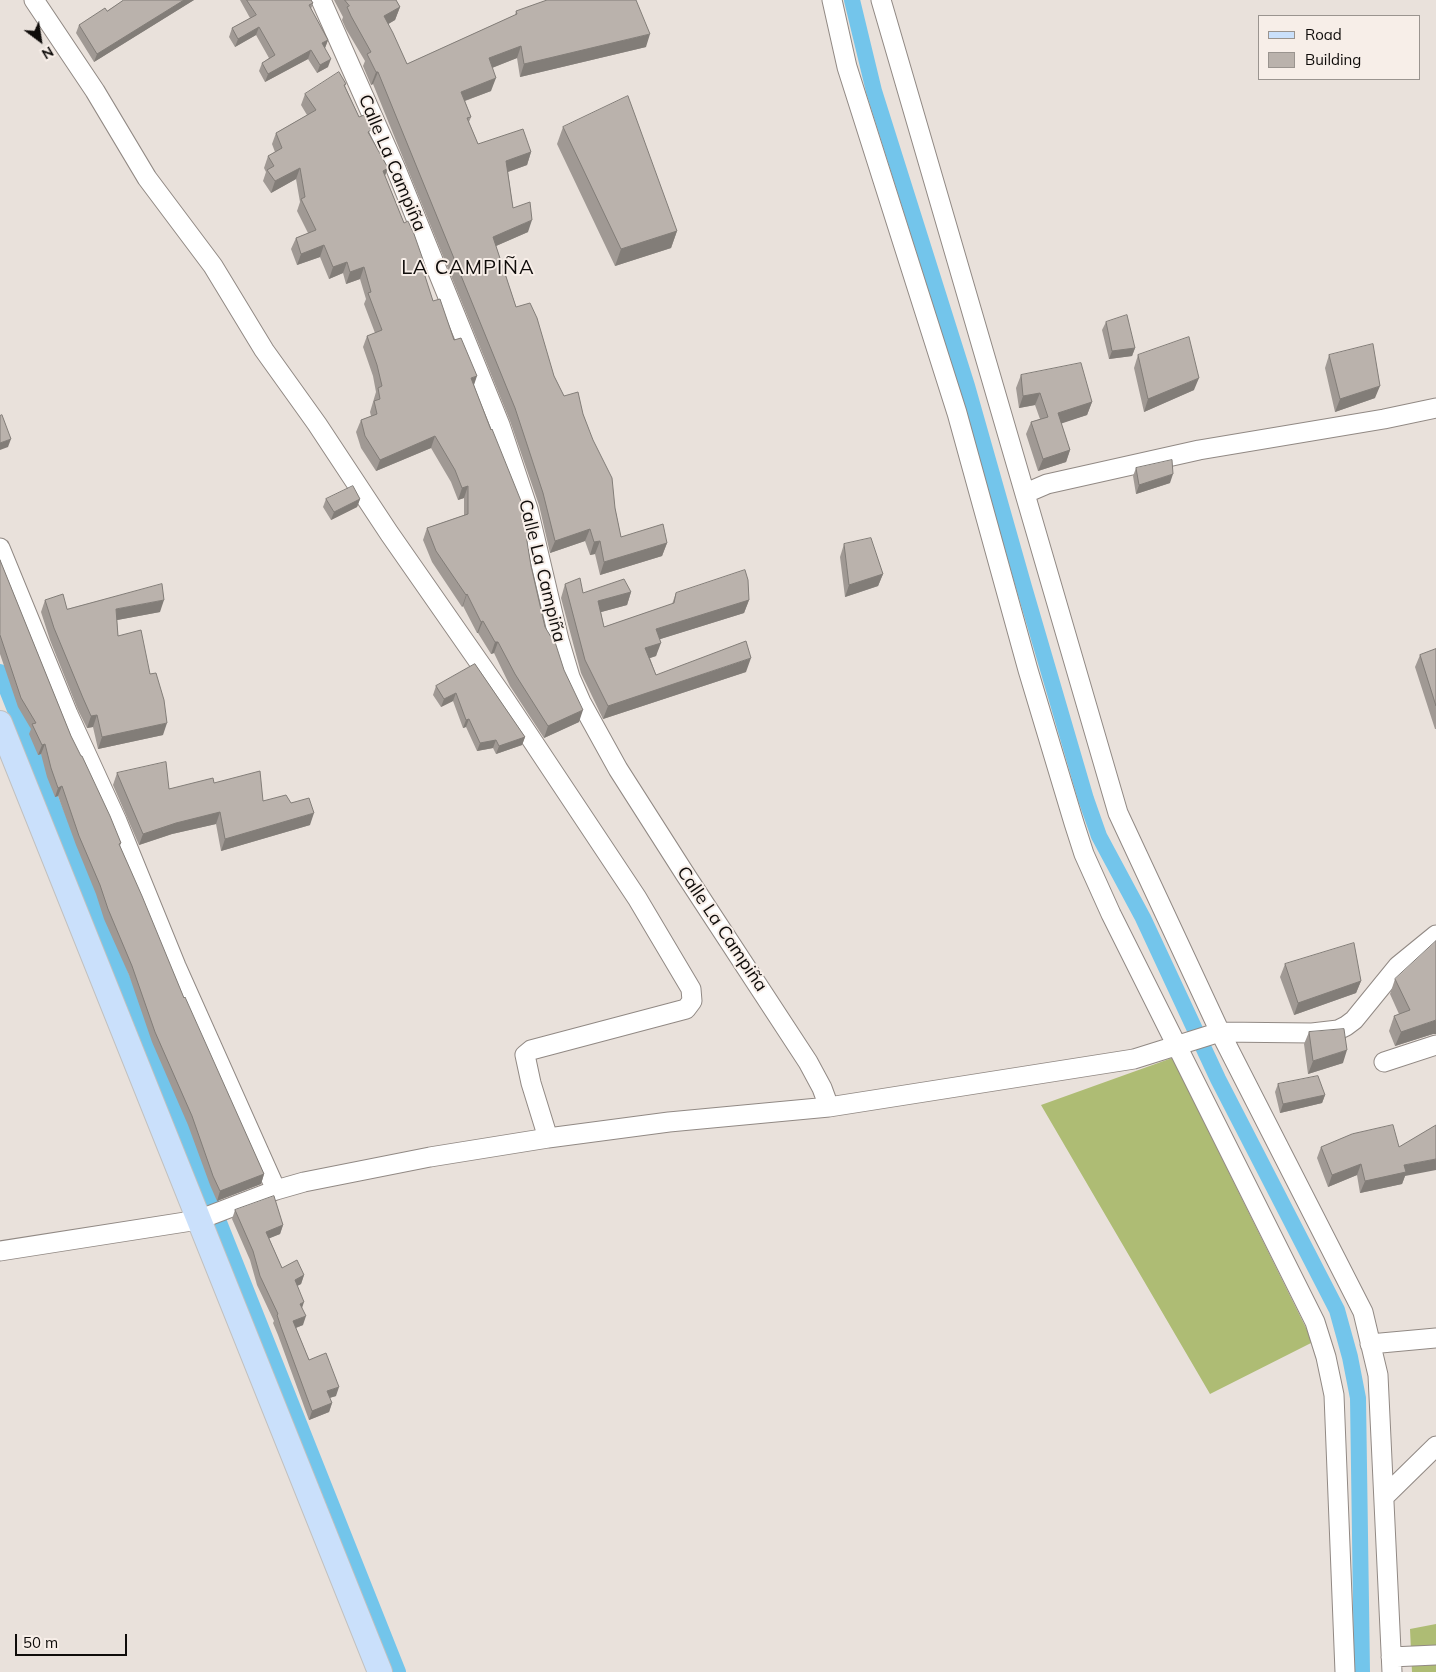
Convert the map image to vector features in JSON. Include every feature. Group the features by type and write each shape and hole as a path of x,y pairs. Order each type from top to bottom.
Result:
{"main road":[{"path":"0,723 209,1216 380,1672"}],"street":[{"path":"34,0 95,91 148,178 213,266 264,350 317,424 389,533 504,698 637,898 691,989 692,1001 686,1009 528,1052 525,1055 548,1138"},
{"name":"Calle La Campiña","path":"321,0 396,169 500,425 528,510 559,640 570,677 581,702 618,769 808,1062 822,1088 829,1107"},
{"path":"832,0 847,67 957,413 1026,660 1084,854 1111,914 1181,1044 1315,1322 1326,1358 1334,1395 1345,1672"},
{"path":"881,0 1118,812 1213,1034 1363,1312 1378,1375 1392,1664 1436,1655"},
{"path":"1026,493 1047,484 1198,450 1384,420 1436,408"},
{"path":"0,548 68,714 117,821 176,966 276,1190"},
{"path":"0,1251 209,1216 276,1190 304,1182 430,1156 669,1122 829,1107 1134,1059 1213,1034 1312,1034 1331,1032 1346,1026 1360,1014 1398,966 1436,935"},
{"path":"1384,1062 1436,1045"},
{"path":"1370,1344 1436,1338"},
{"path":"1384,1497 1436,1446"}],"green space":[{"path":"1172,1058 1313,1342 1210,1394 1041,1105"},
{"path":"1436,1624 1436,1672 1412,1672 1410,1629"}],"building":[{"path":"124,0 184,0 97,54 79,25 105,8 107,11"},
{"path":"247,0 311,0 313,3 309,5 328,40 322,43 331,59 320,65 311,50 268,74 262,63 275,55 259,27 238,39 232,28 256,15"},
{"path":"345,0 396,0 400,7 384,16 407,64 517,14 516,11 547,0 636,0 650,34 524,64 521,46 489,58 496,78 461,92 471,117 467,118 478,144 523,129 531,152 506,161 513,208 530,202 532,220 493,237 516,307 530,303 537,318 554,376 564,396 578,392 583,414 593,440 612,478 615,508 621,537 663,524 667,543 604,562 600,541 594,542 590,529 555,541 543,493 515,408 378,72 376,72 367,54 371,52 351,16 347,7 349,6"},
{"path":"339,72 346,84 344,85 359,117 364,115 371,130 368,132 388,168 383,171 404,223 408,221 414,234 427,271 424,273 433,301 440,299 454,340 461,338 477,376 471,378 521,501 529,534 526,535 531,566 545,627 555,642 564,670 583,710 548,726 515,674 498,642 495,642 483,621 481,622 467,594 436,551 427,528 468,514 468,486 462,488 455,470 435,436 380,460 365,436 361,420 377,414 374,401 380,399 378,388 382,386 367,336 382,330 368,293 371,292 364,267 350,272 347,262 333,267 324,245 301,254 296,238 316,230 301,199 305,197 300,168 275,181 267,170 274,166 268,156 282,148 276,133 316,110 305,94"},
{"path":"628,96 677,231 621,249 563,127"},
{"path":"1127,315 1135,348 1112,351 1106,322"},
{"path":"1189,337 1199,378 1148,399 1138,355"},
{"path":"1373,344 1380,386 1340,399 1329,355"},
{"path":"1081,363 1092,402 1058,413 1070,450 1043,459 1031,422 1048,417 1040,393 1023,396 1021,375"},
{"path":"2,415 11,439 0,443 0,416"},
{"path":"1172,460 1173,474 1139,485 1136,468"},
{"path":"353,486 360,499 334,512 326,499"},
{"path":"871,538 883,574 849,585 844,544"},
{"path":"0,560 71,736 110,816 121,843 119,844 184,998 264,1174 220,1191 213,1176 192,1116 155,1032 132,966 79,836 62,786 58,788 45,744 42,745 32,724 36,723 21,698 0,635"},
{"path":"745,570 748,580 749,600 656,629 661,643 645,648 656,675 746,641 751,658 608,706 585,660 565,584 580,578 583,593 624,579 631,592 598,601 604,627 674,603 676,593"},
{"path":"162,584 164,600 116,609 118,636 141,630 150,674 156,673 164,700 167,723 102,737 97,715 91,716 54,628 45,600 63,594 67,609"},
{"path":"1436,649 1436,706 1420,655"},
{"path":"475,664 525,737 499,746 496,740 480,743 469,719 466,720 456,693 444,699 436,686"},
{"path":"166,762 169,789 213,778 214,783 260,771 263,801 286,795 291,803 309,798 314,813 225,839 220,812 176,823 143,834 117,773"},
{"path":"1436,941 1436,1020 1401,1032 1394,1016 1410,1010 1395,979"},
{"path":"1354,943 1361,981 1298,1003 1285,964"},
{"path":"1344,1029 1347,1050 1313,1061 1309,1032"},
{"path":"1318,1076 1325,1095 1283,1104 1278,1084"},
{"path":"1393,1125 1399,1147 1436,1125 1436,1159 1404,1165 1406,1172 1365,1181 1361,1164 1332,1175 1321,1147 1352,1134"},
{"path":"274,1196 283,1225 266,1232 282,1268 297,1260 304,1275 295,1280 304,1302 300,1304 306,1316 293,1321 309,1360 326,1353 339,1387 327,1391 332,1403 312,1411 278,1314 260,1276 253,1251 235,1210"}],"waterway":[{"path":"852,0 874,91 967,386 1086,799 1099,836 1143,918 1218,1079 1337,1310 1350,1357 1358,1398 1362,1672"},
{"path":"0,672 398,1672"}],"district":[{"name":"LA CAMPIÑA","path":"468,268"}]}
